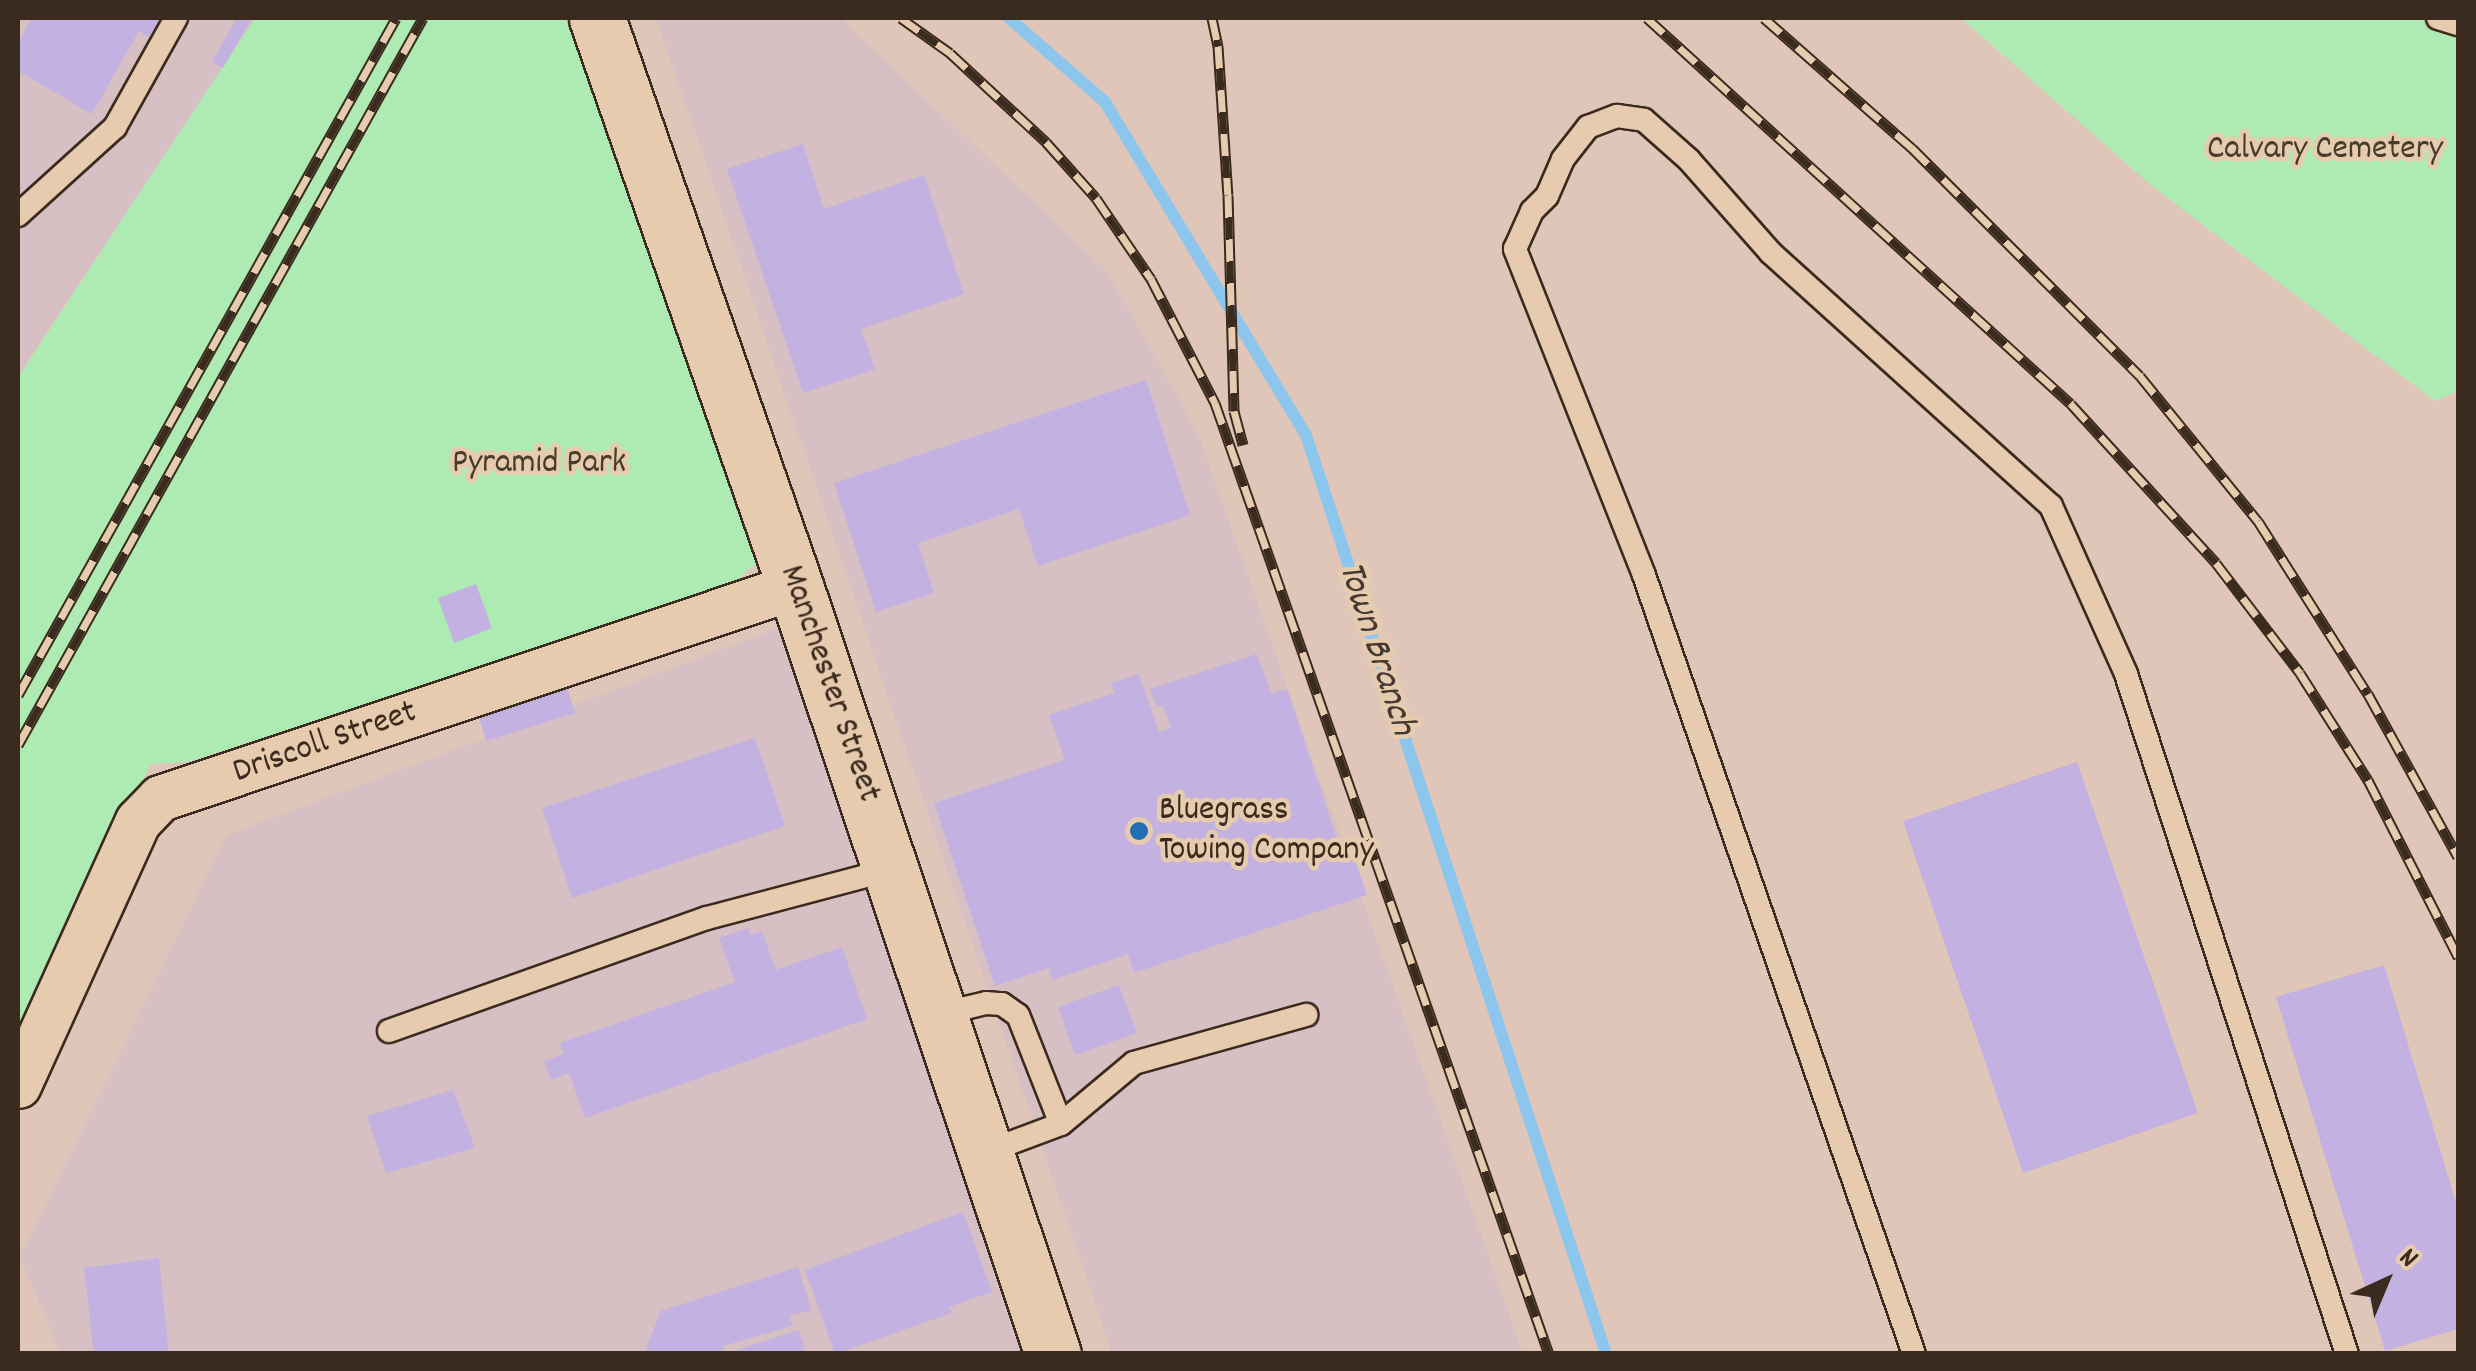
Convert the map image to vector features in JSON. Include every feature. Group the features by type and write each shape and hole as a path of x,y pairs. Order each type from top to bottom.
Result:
{"main road":[{"name":"Manchester Street","path":"597,18 796,586 1053,1354"}],"street":[{"name":"Driscoll Street","path":"18,1085 138,821 160,798 796,586"}],"lane":[{"path":"18,215 115,127 176,18"},
{"path":"2438,18 2458,24"},
{"path":"1914,1354 1644,575 1515,249 1532,211 1547,196 1564,159 1588,128 1617,116 1644,120 1689,160 1771,253 2051,506 2126,674 2347,1354"},
{"path":"389,1031 707,918 892,870"},
{"path":"940,1014 986,1003 1002,1004 1018,1015 1061,1124"},
{"path":"986,1152 1061,1124 1134,1063 1306,1015"}],"shaded area":[{"path":"18,18 255,18 18,377"},
{"path":"656,18 840,18 1107,271 1197,431 1523,1353 1112,1353"},
{"path":"787,625 1023,1353 60,1353 20,1256 227,835"}],"green space":[{"name":"Pyramid Park","path":"255,18 569,18 759,561 728,588 188,762 151,764 18,1027 18,377"},
{"name":"Calvary Cemetery","path":"1961,18 2458,18 2458,391 2435,401 2152,186"}],"building":[{"path":"32,18 160,18 149,37 139,31 92,114 18,71 18,43"},
{"path":"237,18 252,18 223,68 212,62"},
{"path":"803,144 824,209 924,175 964,294 861,329 875,369 803,393 727,169"},
{"path":"1146,380 1190,515 1038,566 1019,509 918,543 934,593 876,612 834,483"},
{"path":"476,584 492,628 454,643 438,598"},
{"name":"Bluegrass Towing Company","path":"1257,654 1271,694 1287,689 1345,863 1355,859 1367,895 1134,973 1128,954 1052,980 1049,968 995,986 934,803 1065,760 1049,715 1115,693 1111,683 1139,674 1159,732 1171,728 1163,705 1157,707 1150,689"},
{"path":"565,682 575,713 486,741 477,710"},
{"path":"755,738 785,826 572,898 542,808"},
{"path":"2077,762 2198,1113 2023,1173 1903,821"},
{"path":"748,928 751,935 762,931 776,970 842,947 867,1019 585,1118 569,1073 551,1080 544,1061 564,1054 560,1043 735,982 719,938"},
{"path":"2384,965 2458,1209 2458,1329 2385,1351 2276,997"},
{"path":"1119,985 1137,1033 1075,1055 1058,1007"},
{"path":"453,1090 475,1148 386,1173 367,1116"},
{"path":"963,1212 992,1292 949,1307 952,1313 835,1354 805,1270"},
{"path":"159,1258 169,1354 94,1354 84,1268"},
{"path":"798,1267 812,1311 790,1315 792,1326 723,1346 724,1354 644,1354 661,1311"},
{"path":"799,1330 806,1354 739,1354 737,1350"}],"waterway":[{"name":"Town Branch","path":"1009,18 1105,102 1306,435 1606,1354"}],"railway":[{"path":"18,695 396,18"},
{"path":"18,745 423,18"},
{"path":"901,18 950,53 1046,142 1096,198 1151,279 1215,403 1549,1354"},
{"path":"1212,18 1218,46 1228,195 1234,411 1243,445"},
{"path":"1647,18 2071,404 2216,563 2300,673 2368,780 2458,957"},
{"path":"1764,18 1912,148 2140,376 2258,521 2368,694 2458,857"}],"place":[{"name":"Bluegrass Towing Company","path":"1139,831"}]}
